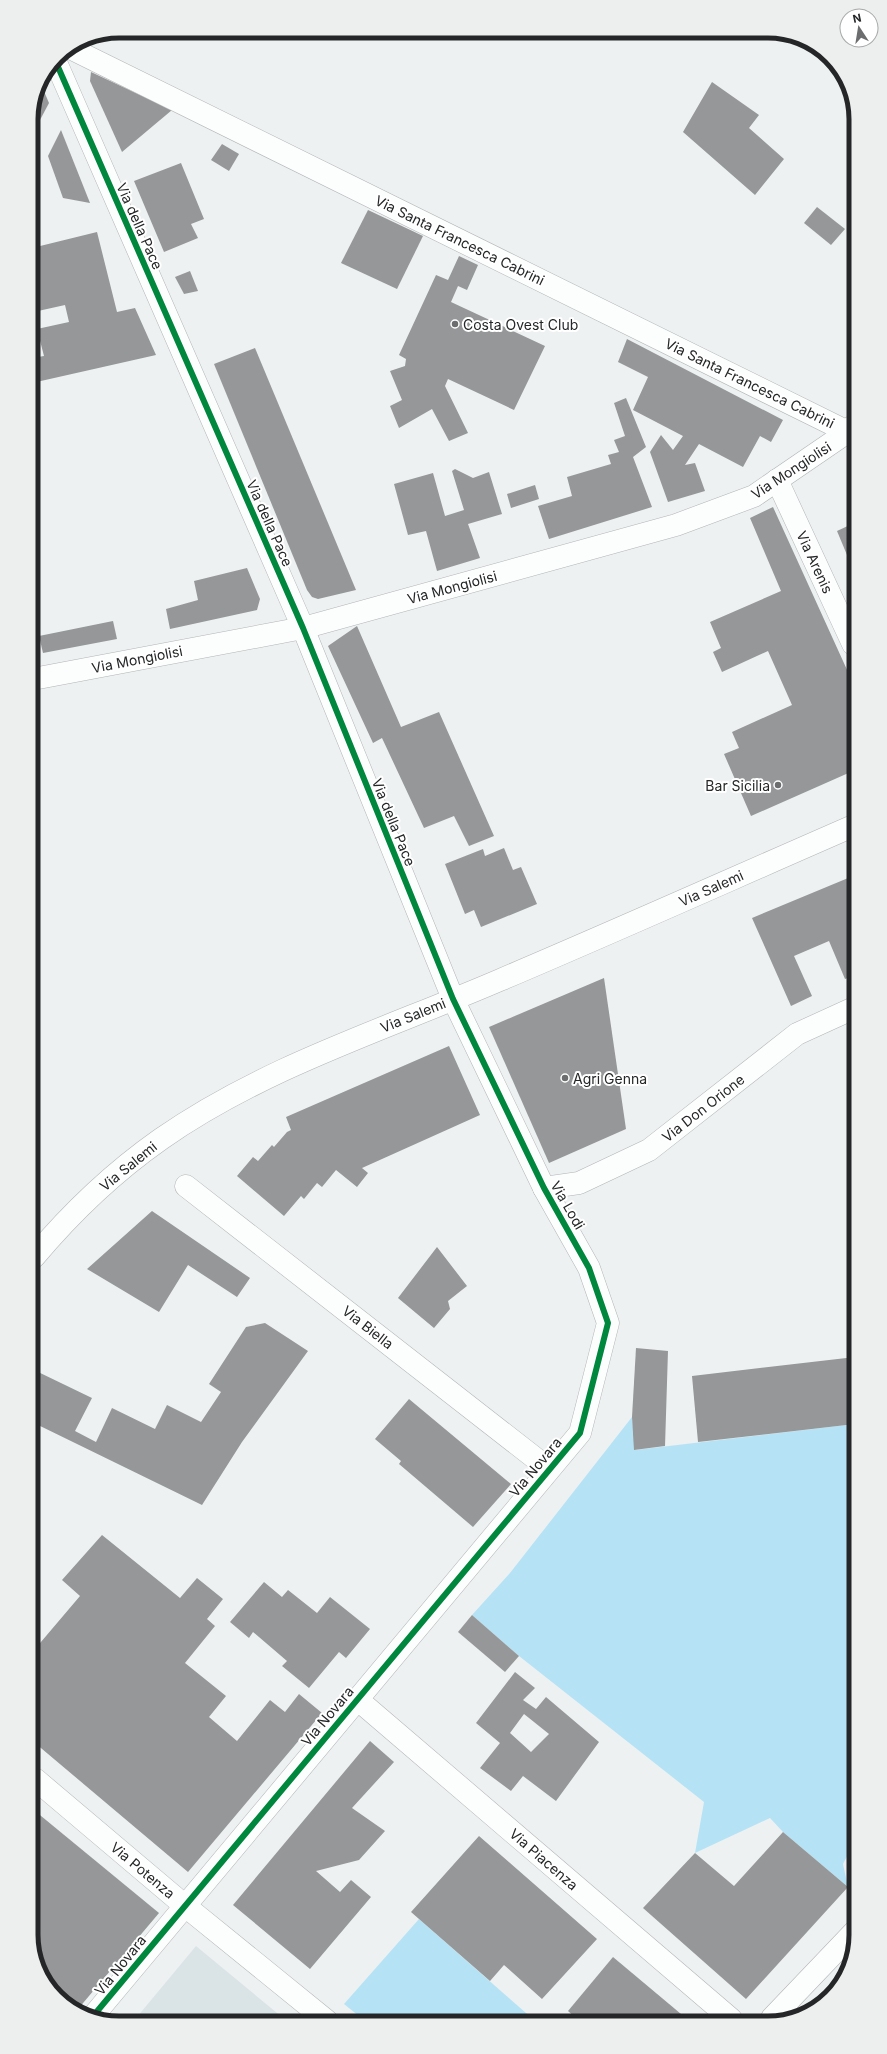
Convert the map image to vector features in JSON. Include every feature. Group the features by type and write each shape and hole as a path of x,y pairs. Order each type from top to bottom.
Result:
{"street":[{"name":"Via Santa Francesca Cabrini","path":"76,51 849,430"},
{"name":"Via della Pace","path":"58,67 303,628 453,999"},
{"name":"Via Mongiolisi","path":"38,678 303,628 676,525 754,496 849,432"},
{"name":"Via Arenis","path":"777,480 849,635"},
{"name":"Via Salemi","path":"38,1253 97,1190 168,1135 236,1094 327,1051 453,999 849,828"},
{"name":"Via Lodi","path":"453,999 544,1188 589,1268 608,1323 580,1433"},
{"name":"Via Don Orione","path":"544,1188 579,1183 649,1150 797,1034 849,1010"},
{"name":"Via Biella","path":"186,1186 549,1469"},
{"name":"Via Novara","path":"96,2012 184,1905 580,1433"},
{"name":"Via Piacenza","path":"357,1699 727,2016"},
{"name":"Via Potenza","path":"38,1781 184,1905 321,2016"},
{"path":"775,2015 849,1938"}],"shaded area":[{"path":"632,1417 635,1450 849,1425 849,1852 843,1864 848,1887 783,1832 770,1818 695,1853 704,1802 519,1656 472,1615 510,1573"},
{"path":"419,1919 529,2016 359,2016 344,2004"},
{"path":"196,1946 281,2016 138,2016"}],"building":[{"path":"91,72 172,110 122,152 90,81"},
{"path":"712,82 759,115 749,128 784,159 755,195 683,132"},
{"path":"43,90 49,103 38,124 38,114"},
{"path":"61,130 90,203 63,198 48,156"},
{"path":"222,144 239,154 229,171 211,160"},
{"path":"181,163 204,219 191,224 198,238 164,252 134,181"},
{"path":"817,207 845,229 831,245 804,223"},
{"path":"368,210 423,236 397,289 341,263"},
{"path":"97,232 117,312 135,308 156,355 38,382 38,357 44,356 38,329 69,322 65,305 38,311 38,247"},
{"name":"Costa Ovest Club","path":"459,256 478,265 467,290 458,286 451,302 545,346 514,410 448,379 445,386 468,433 449,441 432,409 399,428 390,406 402,400 390,371 405,366 406,359 399,355 436,275 448,280"},
{"path":"190,271 198,291 184,294 175,277"},
{"path":"627,339 783,420 771,442 760,436 743,467 699,444 685,465 695,463 705,491 668,502 650,452 661,435 673,450 683,436 633,410 648,377 618,362"},
{"path":"255,348 356,590 318,599 312,597 307,590 214,364"},
{"path":"626,398 646,447 633,457 652,507 549,539 538,506 572,496 567,477 611,464 608,455 619,452 614,440 625,436 614,403"},
{"path":"455,469 473,478 489,472 502,514 468,524 480,558 437,571 426,531 408,535 394,484 433,473 445,516 464,510 452,471"},
{"path":"535,485 539,499 511,508 507,494"},
{"path":"773,507 849,674 849,773 751,816 724,754 739,748 732,732 792,705 768,651 722,672 713,652 721,648 710,622 781,591 750,518"},
{"path":"849,525 849,560 837,531"},
{"path":"247,568 260,599 257,610 170,629 166,609 198,600 194,581"},
{"path":"113,621 117,639 43,653 39,636"},
{"path":"357,626 401,727 439,712 494,836 469,846 454,816 424,828 382,738 373,743 328,646"},
{"path":"504,848 513,870 521,867 537,904 481,927 474,910 465,914 445,864 483,849 485,856"},
{"path":"849,878 849,978 845,979 829,941 794,956 812,996 791,1006 752,918"},
{"name":"Agri Genna","path":"604,978 626,1129 549,1163 489,1027"},
{"path":"449,1046 480,1115 362,1168 368,1173 357,1187 336,1170 322,1187 317,1183 304,1199 301,1196 284,1216 237,1176 253,1157 258,1161 272,1145 274,1147 287,1132 291,1130 286,1117"},
{"path":"152,1211 250,1278 237,1297 188,1265 159,1312 87,1269"},
{"path":"437,1247 467,1286 448,1301 450,1309 434,1328 398,1298"},
{"path":"265,1323 308,1351 242,1442 202,1505 38,1425 38,1372 92,1398 75,1431 96,1442 112,1408 155,1429 167,1405 201,1422 221,1392 209,1384 246,1327"},
{"path":"636,1348 668,1351 665,1446 634,1450 632,1417"},
{"path":"849,1358 849,1425 698,1442 692,1376"},
{"path":"409,1399 511,1484 473,1527 399,1464 401,1461 375,1439"},
{"path":"102,1535 180,1598 197,1578 223,1599 207,1619 215,1626 185,1663 226,1696 209,1717 237,1741 270,1700 285,1712 299,1694 322,1713 188,1872 38,1746 38,1645 80,1596 62,1580"},
{"path":"264,1582 282,1597 288,1590 317,1613 330,1597 370,1629 346,1658 339,1652 309,1688 282,1666 287,1661 253,1632 249,1638 230,1622"},
{"path":"472,1615 519,1656 505,1672 458,1632"},
{"path":"515,1672 535,1688 523,1700 536,1709 546,1697 599,1742 556,1801 523,1776 511,1791 480,1768 500,1743 476,1723","holes":["524,1714 549,1734 531,1752 510,1733"]},
{"path":"370,1741 394,1762 352,1808 385,1831 359,1860 316,1871 340,1892 351,1880 371,1897 310,1969 233,1905"},
{"path":"38,1813 159,1913 81,2006 70,1999 55,1984 44,1966 38,1940"},
{"path":"783,1832 848,1887 746,1999 643,1908 695,1853 734,1886"},
{"path":"479,1836 597,1939 542,1999 504,1965 490,1981 411,1912"},
{"path":"613,1957 683,2016 574,2016 568,2011"}],"cycle path":[{"path":"58,67 303,628 453,999 544,1188 589,1268 608,1323 580,1433 96,2012"}],"place":[{"name":"Costa Ovest Club","path":"455,324"},
{"name":"Bar Sicilia","path":"778,785"},
{"name":"Agri Genna","path":"565,1078"}]}
